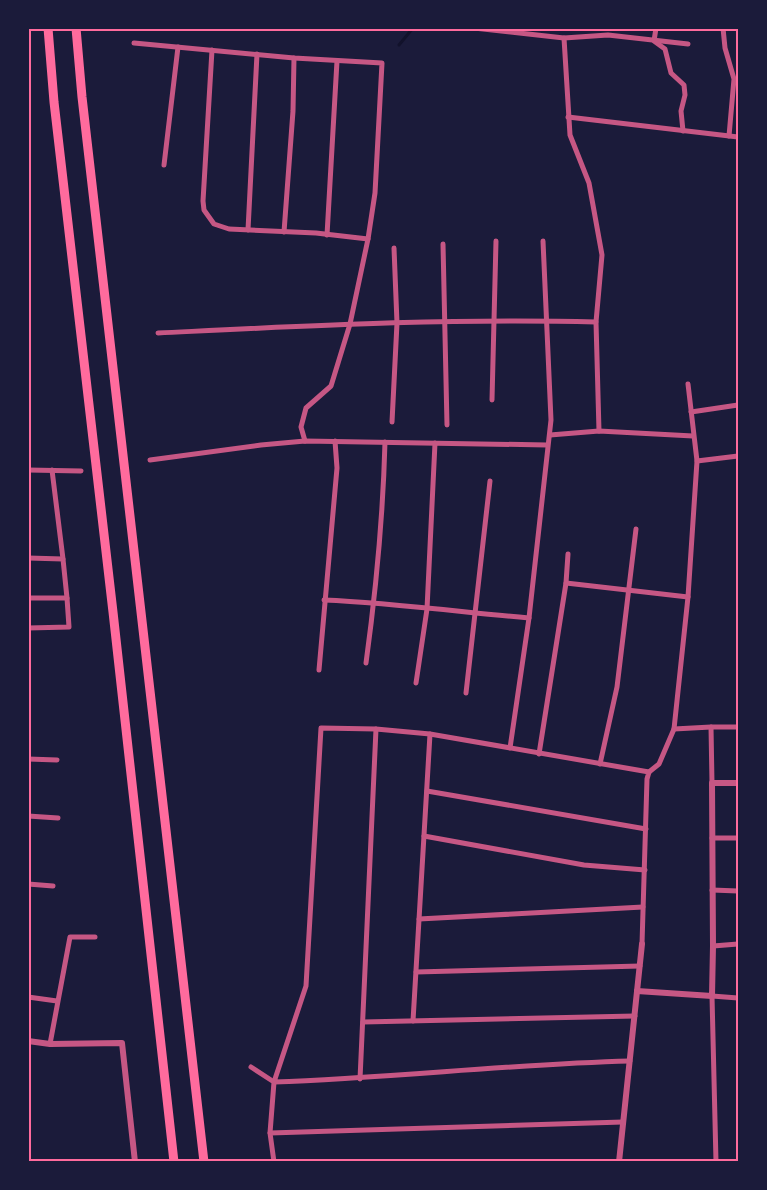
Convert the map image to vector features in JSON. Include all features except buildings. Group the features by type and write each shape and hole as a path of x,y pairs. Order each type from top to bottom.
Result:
{"highway":[{"path":"48,28 56,125 174,1161"},
{"path":"76,28 83,108 204,1161"}],"street":[{"path":"474,28 512,30 561,37 608,32 688,44"},
{"path":"559,28 570,135 589,183 602,255 596,322 599,431"},
{"path":"654,40 656,28"},
{"path":"723,28 724,48 734,79 729,136"},
{"path":"654,40 665,50 671,73 684,85 685,95 681,111 683,131"},
{"path":"134,43 294,58 382,63 375,193 368,239 350,324 331,386 306,408 301,428 305,441"},
{"path":"164,165 178,47"},
{"path":"212,50 202,201 204,210 214,224 229,229 368,239"},
{"path":"248,230 257,54"},
{"path":"284,232 293,111 294,58"},
{"path":"327,235 337,60"},
{"path":"568,117 738,137"},
{"path":"492,399 496,241"},
{"path":"510,748 529,618 547,445 552,420 543,241"},
{"path":"442,244 447,425"},
{"path":"392,422 397,323 394,248"},
{"path":"158,333 350,324 596,322"},
{"path":"619,1161 642,944 647,779 649,772 660,764 674,729 688,597 698,461 688,384"},
{"path":"691,412 738,405"},
{"path":"550,435 599,431 693,436"},
{"path":"150,460 305,441 547,445"},
{"path":"319,670 337,468 335,441"},
{"path":"366,663 374,602 384,483 385,442"},
{"path":"416,683 427,609 435,443"},
{"path":"698,461 738,456"},
{"path":"28,470 81,471"},
{"path":"28,628 69,627 52,470"},
{"path":"466,693 490,481"},
{"path":"600,764 617,687 636,529"},
{"path":"539,753 566,583 568,554"},
{"path":"28,558 63,558"},
{"path":"566,583 688,597"},
{"path":"28,598 67,598"},
{"path":"324,600 374,602 529,618"},
{"path":"711,727 712,996 716,1161"},
{"path":"674,729 738,727"},
{"path":"274,1161 270,1133 274,1082 306,986 321,728 376,729 430,734 649,772"},
{"path":"360,1079 376,729"},
{"path":"413,1021 430,734"},
{"path":"28,759 57,760"},
{"path":"712,783 738,783"},
{"path":"427,791 646,829"},
{"path":"28,816 58,818"},
{"path":"424,836 584,865 645,870"},
{"path":"712,838 738,838"},
{"path":"28,884 53,886"},
{"path":"712,890 738,891"},
{"path":"419,919 644,907"},
{"path":"50,1044 70,937 94,937"},
{"path":"713,946 738,944"},
{"path":"416,972 640,966"},
{"path":"637,991 738,998"},
{"path":"28,997 57,1000"},
{"path":"363,1022 635,1016"},
{"path":"28,1041 50,1044 122,1043 135,1161"},
{"path":"251,1067 274,1082 360,1079 630,1061"},
{"path":"270,1133 623,1122"}],"waterway":[{"path":"399,45 413,28"}]}
